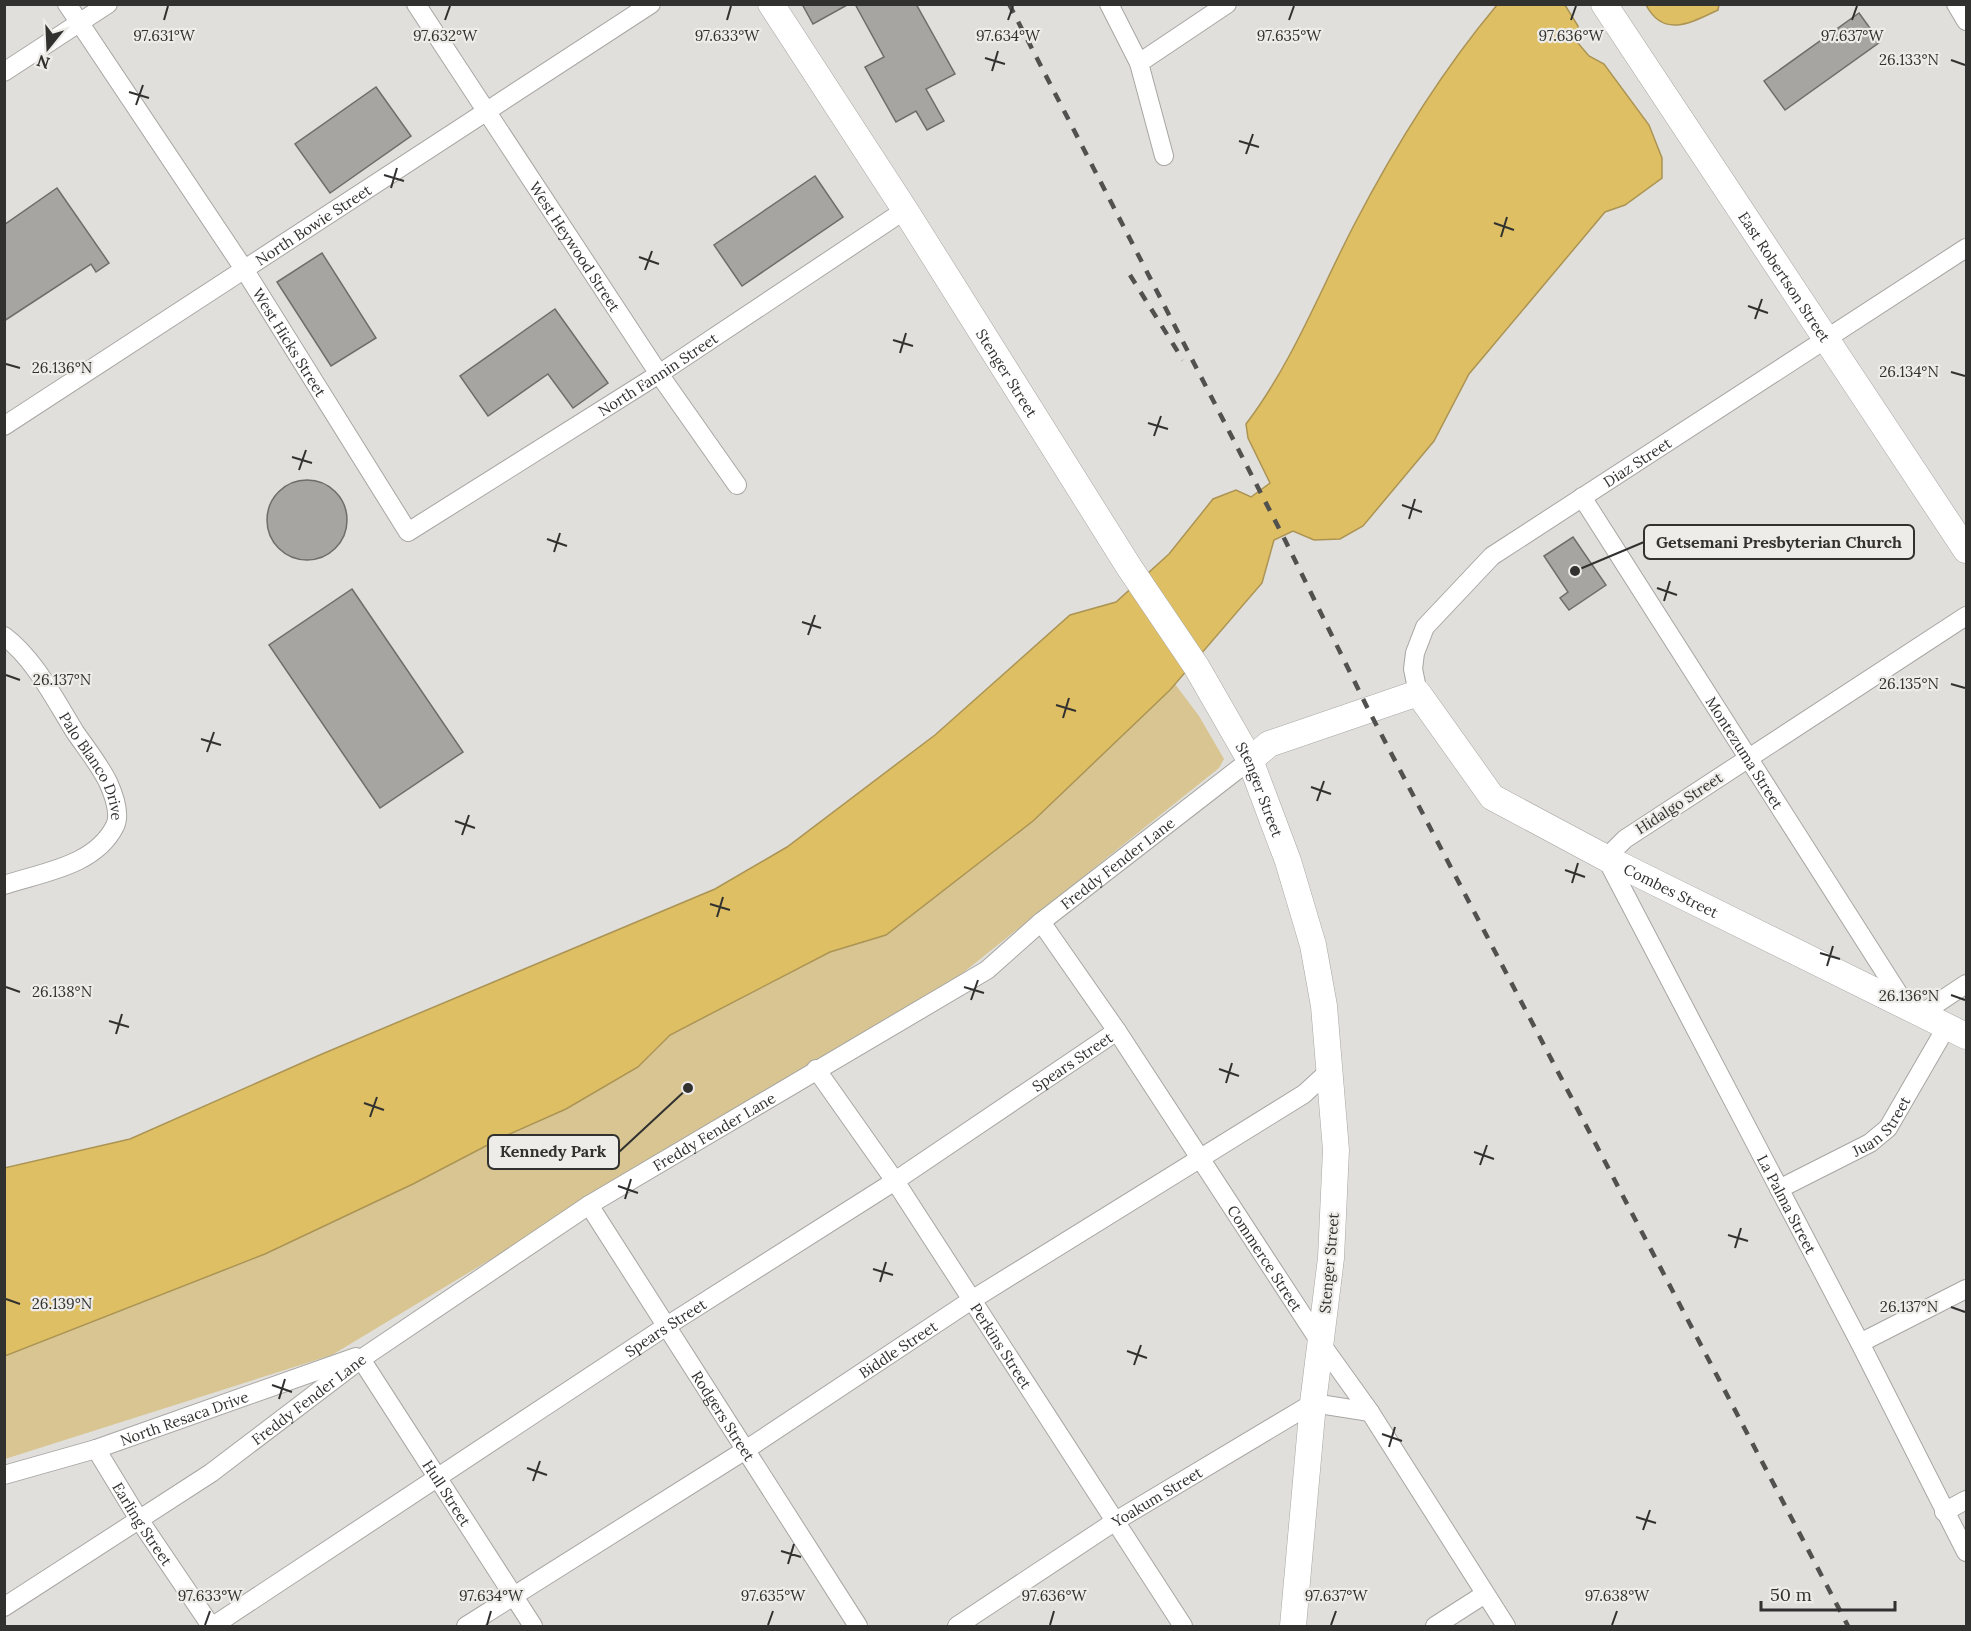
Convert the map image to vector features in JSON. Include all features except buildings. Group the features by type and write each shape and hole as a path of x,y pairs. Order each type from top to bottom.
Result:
{"street":[{"name":"West Hicks Street","path":"67,4 244,269 408,532"},
{"path":"4,72 108,4"},
{"name":"West Heywood Street","path":"416,4 659,375 737,485"},
{"name":"North Bowie Street","path":"4,426 651,4"},
{"name":"Stenger Street","path":"771,4 809,67 905,210 1129,567 1196,666 1250,760 1288,861 1312,945 1324,1006 1336,1150 1331,1258 1313,1403 1293,1626"},
{"path":"1109,4 1139,63 1164,156"},
{"path":"1139,63 1227,4"},
{"name":"East Robertson Street","path":"1604,4 1966,550"},
{"path":"1956,4 1966,21"},
{"name":"North Fannin Street","path":"408,532 659,375 905,210"},
{"name":"Diaz Street","path":"1418,693 1413,669 1415,653 1425,627 1492,556 1966,248"},
{"name":"Montezuma Street","path":"1582,497 1748,758 1915,1011"},
{"name":"Hidalgo Street","path":"1605,858 1625,839 1966,616"},
{"name":"Palo Blanco Drive","path":"4,636 18,647 41,678 108,783 117,811 116,825 98,849 83,859 4,885"},
{"name":"Freddy Fender Lane","path":"4,1607 138,1518 211,1473 361,1359 589,1205 816,1069 945,997 987,970 1041,922 1269,744 1418,693"},
{"name":"Combes Street","path":"1418,693 1492,797 1605,858 1957,1031"},
{"name":"La Palma Street","path":"1605,858 1860,1343 1966,1552"},
{"name":"Commerce Street","path":"1041,922 1117,1030 1322,1345 1370,1412 1506,1626"},
{"path":"1915,1011 1966,984"},
{"name":"Spears Street","path":"212,1626 665,1327 895,1182 1117,1030"},
{"name":"Juan Street","path":"1779,1189 1870,1143 1888,1128 1957,1031"},
{"name":"Perkins Street","path":"816,1069 895,1182 1183,1626"},
{"name":"Biddle Street","path":"466,1626 747,1449 970,1300 1304,1094 1329,1071"},
{"name":"Rodgers Street","path":"589,1205 858,1626"},
{"path":"1860,1343 1966,1289"},
{"name":"North Resaca Drive","path":"4,1475 96,1449 356,1357 361,1359"},
{"name":"Hull Street","path":"361,1359 533,1626"},
{"path":"1313,1403 1370,1412"},
{"name":"Yoakum Street","path":"957,1626 1114,1522 1313,1403"},
{"name":"Earling Street","path":"96,1449 138,1518 212,1626"},
{"path":"1944,1512 1966,1500"},
{"path":"1436,1626 1485,1594"}],"shaded area":[{"path":"1497,5 1565,5 1578,26 1577,42 1589,56 1604,64 1649,125 1662,158 1662,178 1625,205 1605,212 1469,374 1434,441 1363,526 1340,539 1314,540 1293,531 1274,540 1262,583 1170,690 1033,821 886,935 830,952 670,1035 638,1067 566,1109 503,1137 413,1184 265,1254 5,1356 4,1168 130,1139 322,1054 715,889 787,847 935,735 1070,615 1116,602 1169,554 1213,499 1236,490 1251,497 1270,483 1248,438 1246,424 1291,353 1353,227 1402,140 1456,57"},
{"path":"1646,5 1719,5 1718,10 1689,23 1670,25 1661,22"},
{"path":"1175,684 1199,716 1224,759 1219,768 954,980 332,1355 5,1459 5,1356 265,1254 413,1184 638,1067 670,1035 830,952 886,935 1033,821"}],"railway":[{"path":"1009,4 1285,540 1368,709 1848,1626"},
{"path":"1130,275 1183,360"}],"place":[{"name":"Getsemani Presbyterian Church","path":"1575,571"},
{"name":"Kennedy Park","path":"688,1088"}]}
